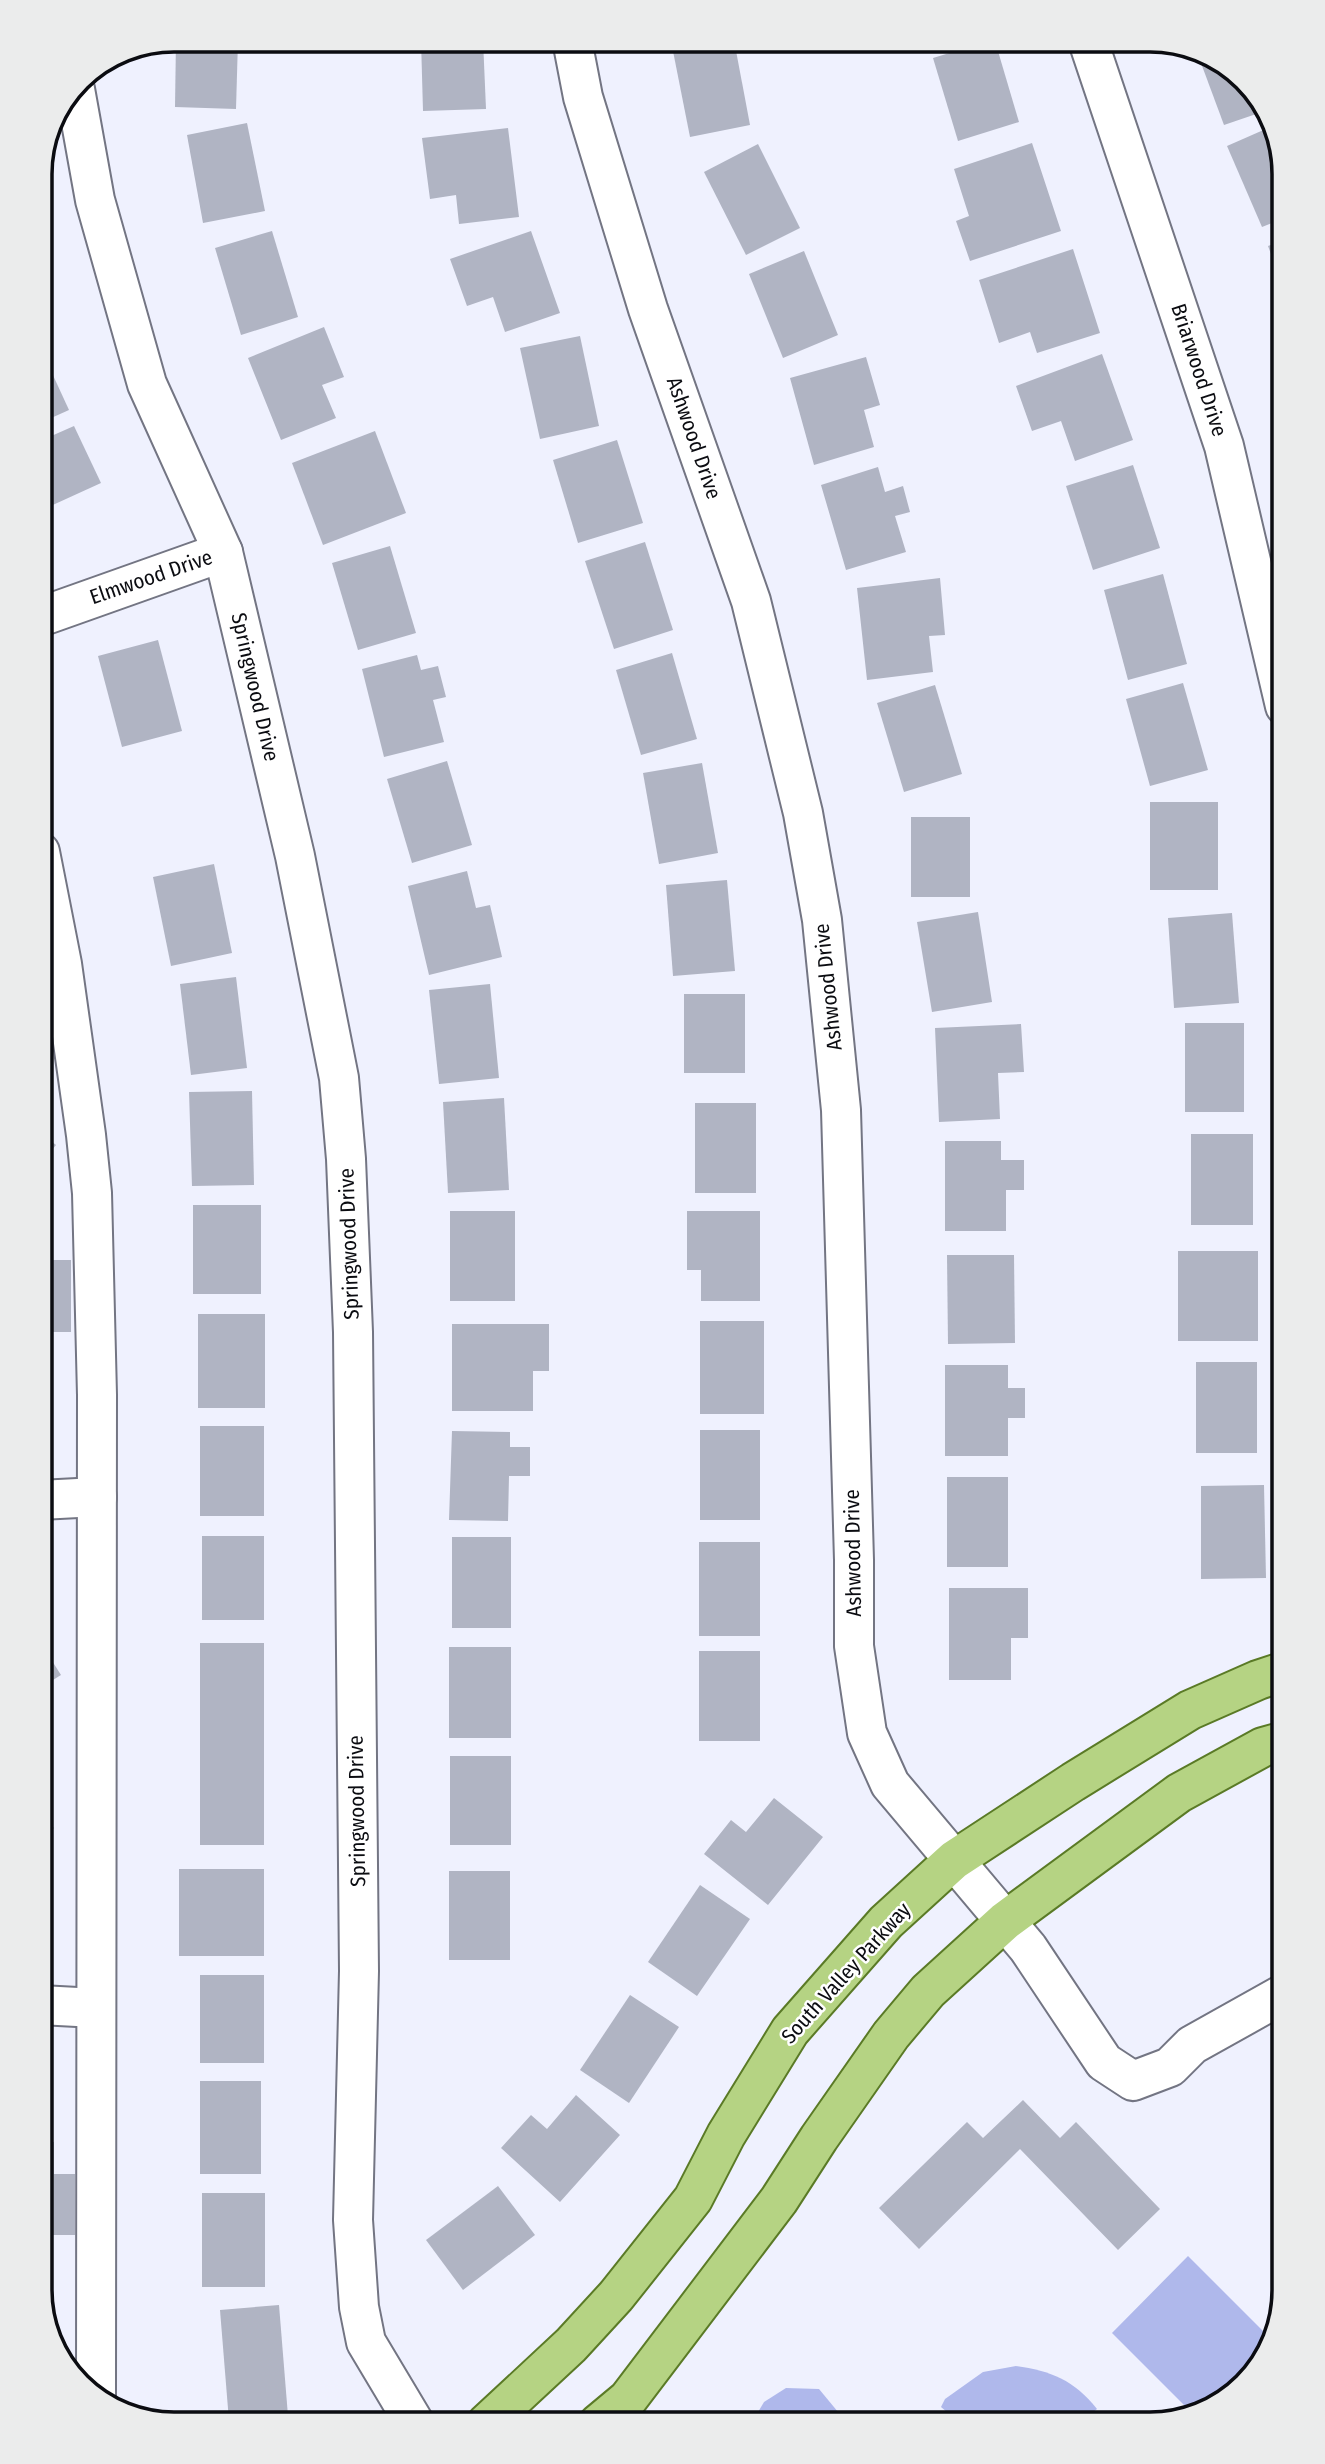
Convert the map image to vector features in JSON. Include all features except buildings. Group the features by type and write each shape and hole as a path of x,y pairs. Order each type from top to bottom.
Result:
{"main road":[{"name":"South Valley Parkway","path":"500,2411 571,2345 616,2296 693,2199 726,2135 790,2031 886,1922 954,1860 1073,1782 1190,1710 1272,1675"},
{"path":"613,2411 628,2399 771,2211 891,2035 928,1991 1005,1921 1179,1793 1272,1745"}],"street":[{"name":"Ashwood Drive","path":"574,52 583,97 648,309 751,601 803,813 822,920 841,1110 856,1658 867,1733 890,1784 1032,1954 1104,2062 1133,2081 1170,2067 1192,2045 1272,2000"},
{"name":"Briarwood Drive","path":"1092,53 1224,446 1272,651"},
{"name":"Springwood Drive","path":"77,101 95,200 147,384 223,552 295,856 339,1077 346,1159 353,1346 359,1971 353,2220 359,2307 366,2342 407,2411"},
{"name":"Elmwood Drive","path":"53,612 223,552"},
{"path":"53,918 64,978 92,1193 97,1497 96,2383"},
{"path":"52,1499 97,1497"},
{"path":"52,2006 96,2008"}],"water":[{"path":"1188,2256 1264,2332 1252,2357 1225,2386 1212,2395 1185,2406 1112,2333"},
{"path":"1016,2366 1051,2374 1080,2391 1097,2409 1093,2412 947,2412 941,2407 945,2399 983,2372"},
{"path":"786,2388 819,2389 838,2412 758,2412 764,2402"}]}
